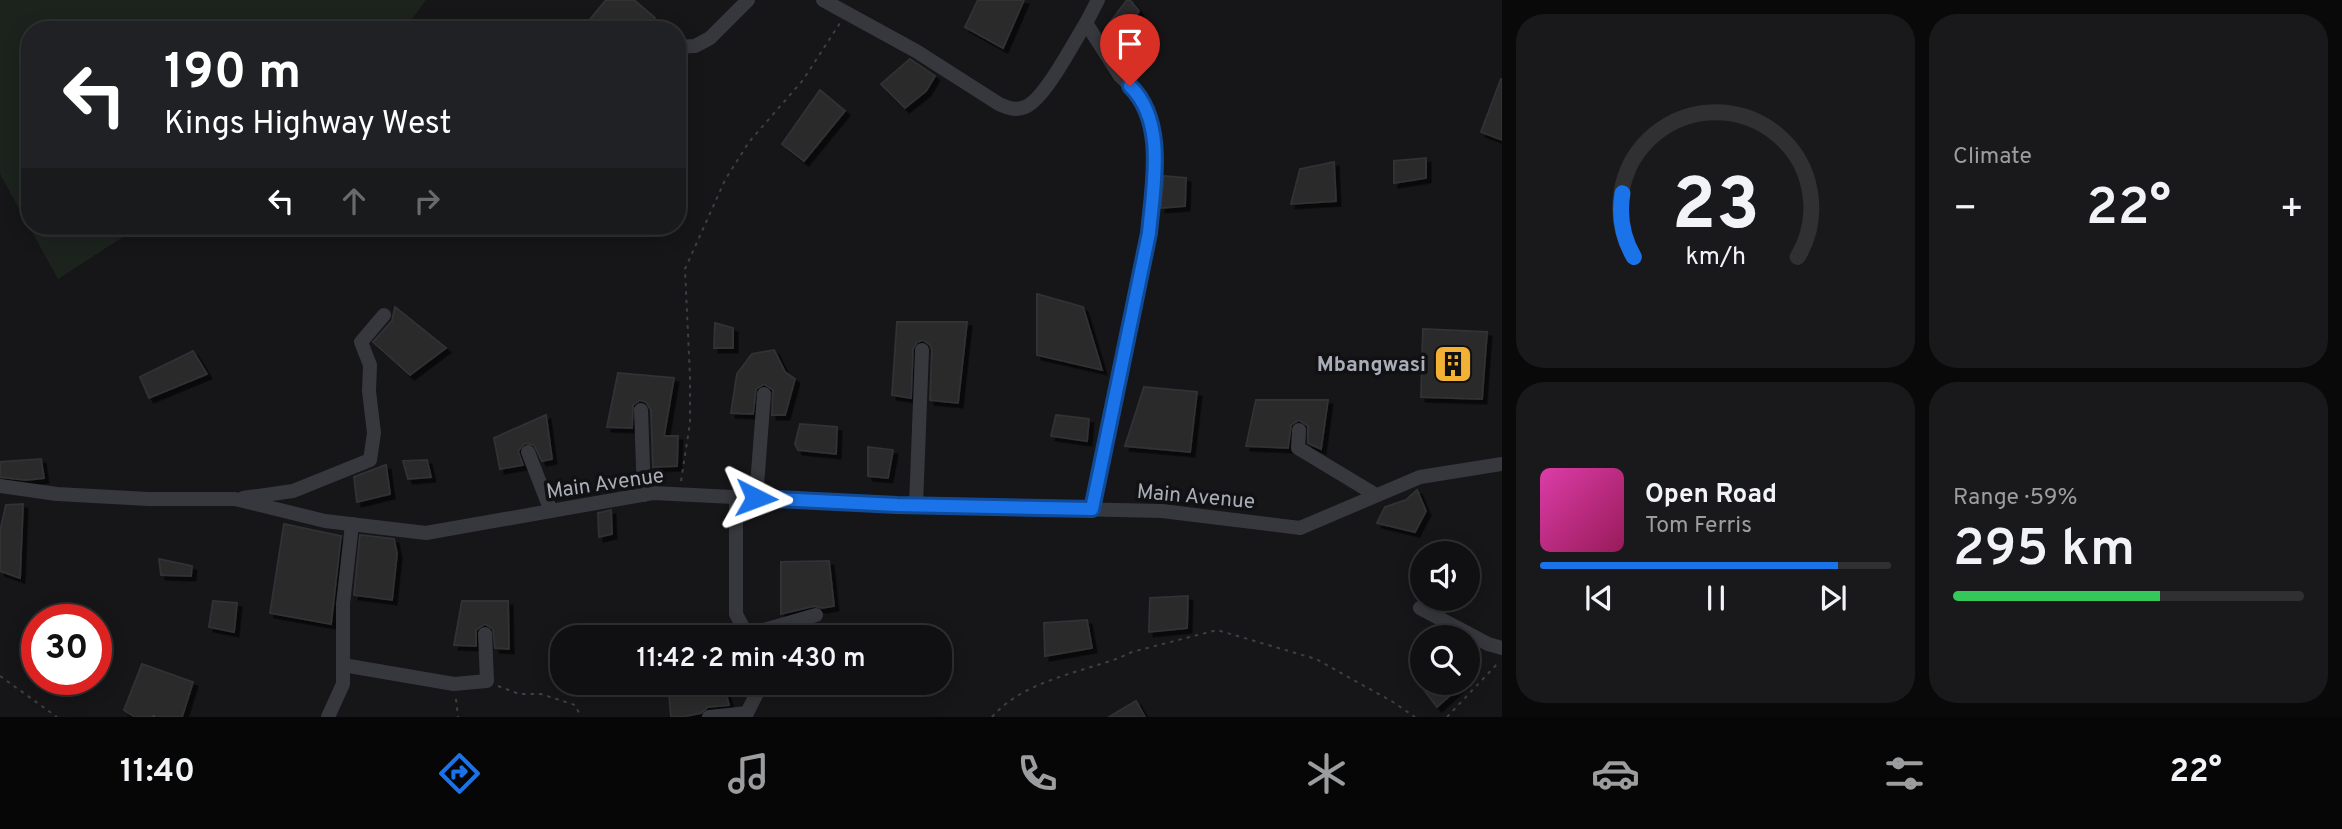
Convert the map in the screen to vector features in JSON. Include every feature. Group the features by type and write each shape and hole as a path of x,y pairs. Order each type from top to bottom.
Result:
{"street":[{"path":"686,46 695,46 710,38 748,0"},
{"path":"823,0 916,51 1011,109 1023,108 1042,94 1098,0"},
{"path":"1086,23 1120,76 1141,96 1153,135 1155,169 1149,233 1092,509"},
{"path":"235,499 293,491 370,460 374,433 369,391 370,365 361,342 384,315"},
{"path":"916,505 922,350"},
{"path":"756,498 764,394"},
{"path":"641,410 644,495"},
{"path":"1299,430 1297,447 1376,495"},
{"path":"528,452 551,511"},
{"name":"Main Avenue","path":"0,486 57,494 148,499 235,499 325,521 426,533 644,495 1162,511 1300,528 1420,477 1502,464"},
{"path":"736,497 736,614 742,625"},
{"path":"328,717 343,684 344,604 352,524"},
{"path":"1426,611 1488,644 1502,648"},
{"path":"784,625 816,615"},
{"path":"343,665 454,684 488,681 485,634"},
{"path":"709,717 747,713 756,695"}],"path":[{"path":"679,495 690,423 685,269 725,180 743,151 803,80 847,14"},
{"path":"992,717 1014,697 1031,688 1132,652 1217,630 1316,659 1415,717"},
{"path":"1447,717 1502,660"},
{"path":"0,676 57,717"},
{"path":"488,681 519,694 541,695 575,705 581,717"},
{"path":"454,684 458,717"},
{"path":"152,717 159,713"}],"shaded area":[{"path":"0,0 426,0 411,21 21,21 21,212 0,174"},
{"path":"34,235 126,235 58,279"}],"building":[{"path":"606,0 634,0 655,18 653,21 588,21"},
{"path":"978,0 1024,0 1003,48 965,27"},
{"path":"1127,0 1139,11 1122,37 1108,25"},
{"path":"910,59 935,76 926,91 905,108 881,84"},
{"path":"1502,79 1502,140 1481,132"},
{"path":"820,90 845,111 804,161 782,144"},
{"path":"1426,158 1426,178 1394,183 1394,161"},
{"path":"1334,162 1336,201 1291,204 1300,169"},
{"path":"1164,176 1186,178 1185,206 1161,208"},
{"path":"1037,294 1083,307 1102,370 1037,355"},
{"path":"395,307 446,348 410,375 373,342 392,321"},
{"path":"897,322 967,322 958,403 930,400 932,350 923,340 917,342 913,349 911,398 892,395"},
{"path":"715,323 733,328 733,348 714,348"},
{"name":"Mbangwasi","path":"1423,329 1487,332 1482,399 1421,397"},
{"path":"774,350 785,372 795,379 785,415 772,415 773,390 764,384 756,389 753,414 731,413 737,374 752,354"},
{"path":"193,351 207,374 149,398 140,377"},
{"path":"618,373 674,378 664,436 678,436 677,466 653,467 651,410 646,402 640,400 633,405 632,428 607,427"},
{"path":"1144,387 1197,392 1190,452 1125,446"},
{"path":"1256,400 1328,400 1321,449 1308,443 1308,426 1299,420 1291,425 1288,448 1246,446"},
{"path":"546,415 552,459 542,461 534,445 525,443 518,451 523,465 500,469 494,438"},
{"path":"1056,415 1089,419 1087,441 1051,436"},
{"path":"800,424 837,427 836,454 798,450 795,444"},
{"path":"868,447 893,450 888,478 868,476"},
{"path":"41,459 44,478 26,480 0,477 0,462"},
{"path":"427,460 431,477 408,479 403,461"},
{"path":"386,465 390,494 357,502 354,477"},
{"path":"1417,490 1426,511 1415,532 1377,523 1385,507 1406,500"},
{"path":"23,504 20,578 0,571 0,531 6,505"},
{"path":"611,510 612,534 599,537 598,513"},
{"path":"284,524 341,536 331,624 270,613"},
{"path":"360,535 394,539 397,554 392,600 354,595"},
{"path":"159,559 192,566 191,576 161,575"},
{"path":"829,561 834,606 814,606 781,614 781,562"},
{"path":"1188,596 1187,628 1149,632 1150,598"},
{"path":"213,601 237,603 234,632 209,627"},
{"path":"462,601 508,601 509,649 495,648 493,629 485,624 476,630 476,646 454,645"},
{"path":"1087,620 1092,648 1045,656 1044,623"},
{"path":"142,664 193,682 182,717 135,717 124,710"},
{"path":"669,695 726,695 729,705 708,707 701,713 671,717"},
{"path":"1428,695 1450,695 1437,707"},
{"path":"1136,701 1145,717 1109,717"}],"place":[{"name":"Mbangwasi","path":"1453,364"}],"route":[{"path":"756,498 897,505 1092,509 1149,233 1155,169 1150,122 1141,96 1130,86"}]}
